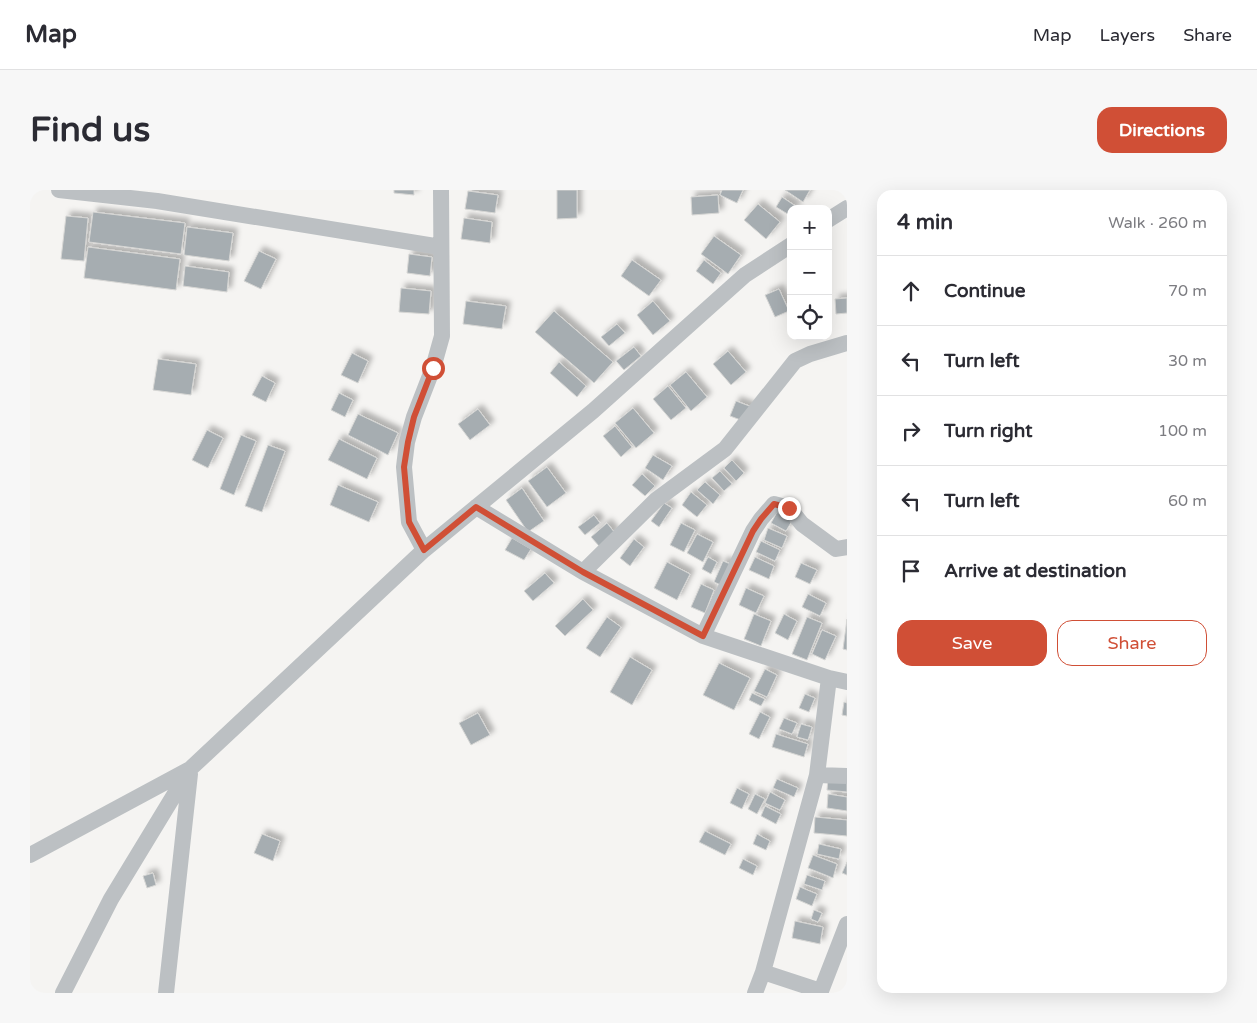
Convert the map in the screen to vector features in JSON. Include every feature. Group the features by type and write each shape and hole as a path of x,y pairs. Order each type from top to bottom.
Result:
{"street":[{"path":"59,190 157,201 441,247"},
{"path":"424,550 409,522 404,467 414,417 433,368 442,336 441,190"},
{"path":"832,217 847,208"},
{"path":"30,855 190,769 424,550 593,410 744,275 787,247"},
{"path":"583,572 656,500 725,449 795,361 810,354 847,344"},
{"path":"703,636 753,531 774,504 789,508 802,524 836,549 847,547"},
{"path":"476,507 583,572 703,636 829,678 847,682"},
{"path":"755,993 763,972 817,775 829,678"},
{"path":"62,993 111,899 190,769"},
{"path":"166,993 190,769"},
{"path":"817,775 847,776"},
{"path":"763,972 821,991 847,924"}],"building":[{"path":"394,190 414,190 414,195 394,193"},
{"path":"557,190 577,190 577,218 557,219"},
{"path":"722,190 743,190 737,203 720,195"},
{"path":"785,190 810,190 803,202"},
{"path":"468,191 498,195 495,213 465,209"},
{"path":"718,195 719,213 692,215 691,197"},
{"path":"782,197 794,205 787,205 787,214 776,207"},
{"path":"758,204 780,222 766,239 744,220"},
{"path":"93,212 185,223 181,254 89,242"},
{"path":"66,216 88,218 84,261 61,259"},
{"path":"464,218 492,222 490,243 461,239"},
{"path":"187,227 233,233 229,261 184,255"},
{"path":"714,236 741,255 728,274 701,254"},
{"path":"88,247 180,259 176,290 84,278"},
{"path":"259,251 276,259 261,289 244,281"},
{"path":"409,254 432,257 430,276 407,273"},
{"path":"632,260 661,280 649,296 621,276"},
{"path":"704,260 721,273 713,284 696,271"},
{"path":"185,266 229,272 227,292 183,286"},
{"path":"401,288 431,291 429,314 399,312"},
{"path":"779,289 787,307 787,312 775,317 765,295"},
{"path":"847,298 847,313 836,314 835,299"},
{"path":"466,301 506,306 502,329 463,324"},
{"path":"653,301 670,321 653,335 637,315"},
{"path":"554,311 613,362 594,383 535,332"},
{"path":"617,324 625,333 609,346 601,337"},
{"path":"634,347 641,356 624,370 616,361"},
{"path":"728,351 746,372 731,385 713,364"},
{"path":"352,353 368,361 358,383 341,375"},
{"path":"158,359 196,364 191,395 153,390"},
{"path":"559,362 586,386 577,397 550,373"},
{"path":"686,372 707,397 691,411 670,385"},
{"path":"262,376 275,383 266,402 252,395"},
{"path":"668,386 686,408 671,420 653,399"},
{"path":"339,393 353,400 345,417 331,410"},
{"path":"736,401 752,407 746,422 730,416"},
{"path":"633,408 654,433 636,448 615,423"},
{"path":"478,409 490,425 470,440 458,424"},
{"path":"358,414 398,433 388,455 348,435"},
{"path":"615,426 632,447 621,457 603,436"},
{"path":"207,430 223,438 208,468 192,460"},
{"path":"241,435 256,441 234,495 220,489"},
{"path":"339,439 377,458 367,479 328,460"},
{"path":"268,445 285,451 262,512 245,506"},
{"path":"653,455 672,466 663,480 645,468"},
{"path":"732,460 744,473 736,481 724,468"},
{"path":"547,467 566,493 547,507 528,481"},
{"path":"720,471 732,484 724,491 712,478"},
{"path":"642,474 655,486 645,496 632,485"},
{"path":"705,482 720,495 713,504 697,490"},
{"path":"338,485 378,502 369,522 330,505"},
{"path":"522,488 544,521 528,532 506,500"},
{"path":"691,492 707,505 697,517 682,505"},
{"path":"664,503 672,508 659,527 651,521"},
{"path":"777,512 792,521 786,531 771,523"},
{"path":"594,515 600,523 585,535 578,527"},
{"path":"607,523 615,533 599,546 591,537"},
{"path":"681,523 695,530 684,552 670,545"},
{"path":"768,528 787,536 782,548 764,540"},
{"path":"697,534 713,542 703,562 687,553"},
{"path":"512,538 531,549 524,560 505,550"},
{"path":"634,539 644,547 630,566 620,558"},
{"path":"761,541 780,550 775,561 756,552"},
{"path":"708,557 717,562 711,574 702,569"},
{"path":"755,557 774,566 769,579 749,570"},
{"path":"723,561 733,565 723,586 714,582"},
{"path":"667,562 690,574 677,600 654,588"},
{"path":"801,563 817,570 810,584 795,577"},
{"path":"545,573 554,583 533,601 524,591"},
{"path":"701,584 714,590 705,613 691,607"},
{"path":"746,588 764,596 756,613 739,605"},
{"path":"808,594 826,603 820,616 802,607"},
{"path":"583,599 593,610 565,636 555,626"},
{"path":"754,614 771,621 761,646 744,639"},
{"path":"784,614 797,621 788,640 775,633"},
{"path":"607,617 621,627 600,657 586,648"},
{"path":"807,617 822,623 807,660 792,654"},
{"path":"847,619 847,650 843,649"},
{"path":"822,630 836,636 825,660 812,654"},
{"path":"630,657 652,670 632,705 610,692"},
{"path":"719,663 750,678 734,710 703,695"},
{"path":"765,669 777,675 767,697 754,691"},
{"path":"752,693 765,699 761,706 749,700"},
{"path":"805,694 815,698 809,712 799,708"},
{"path":"844,702 847,703 847,716 842,715"},
{"path":"760,712 770,717 759,739 749,734"},
{"path":"478,713 490,735 471,745 459,723"},
{"path":"784,718 797,723 792,734 779,729"},
{"path":"801,724 812,727 808,740 797,737"},
{"path":"776,734 808,744 804,757 772,747"},
{"path":"828,778 847,780 847,792 827,790"},
{"path":"777,779 798,788 794,797 773,788"},
{"path":"737,788 749,794 742,809 730,803"},
{"path":"770,792 785,800 780,810 765,803"},
{"path":"755,794 765,799 757,814 748,809"},
{"path":"828,794 847,797 847,811 827,808"},
{"path":"765,806 781,814 776,824 761,816"},
{"path":"815,817 847,820 847,836 814,833"},
{"path":"705,831 731,844 725,855 699,842"},
{"path":"262,834 280,841 273,861 254,853"},
{"path":"757,834 770,841 766,850 753,844"},
{"path":"819,844 841,849 839,859 817,854"},
{"path":"813,855 837,864 833,878 808,868"},
{"path":"743,859 757,866 753,875 739,868"},
{"path":"847,862 847,875 842,873"},
{"path":"153,873 156,885 147,888 143,876"},
{"path":"807,875 825,881 822,890 804,884"},
{"path":"800,887 817,894 812,906 796,899"},
{"path":"814,910 822,913 818,922 811,919"},
{"path":"795,921 823,927 820,944 792,938"}],"route":[{"path":"433,368 414,417 404,467 409,522 424,550 476,507 583,572 703,636 753,531 761,519 774,504 789,508"}]}
